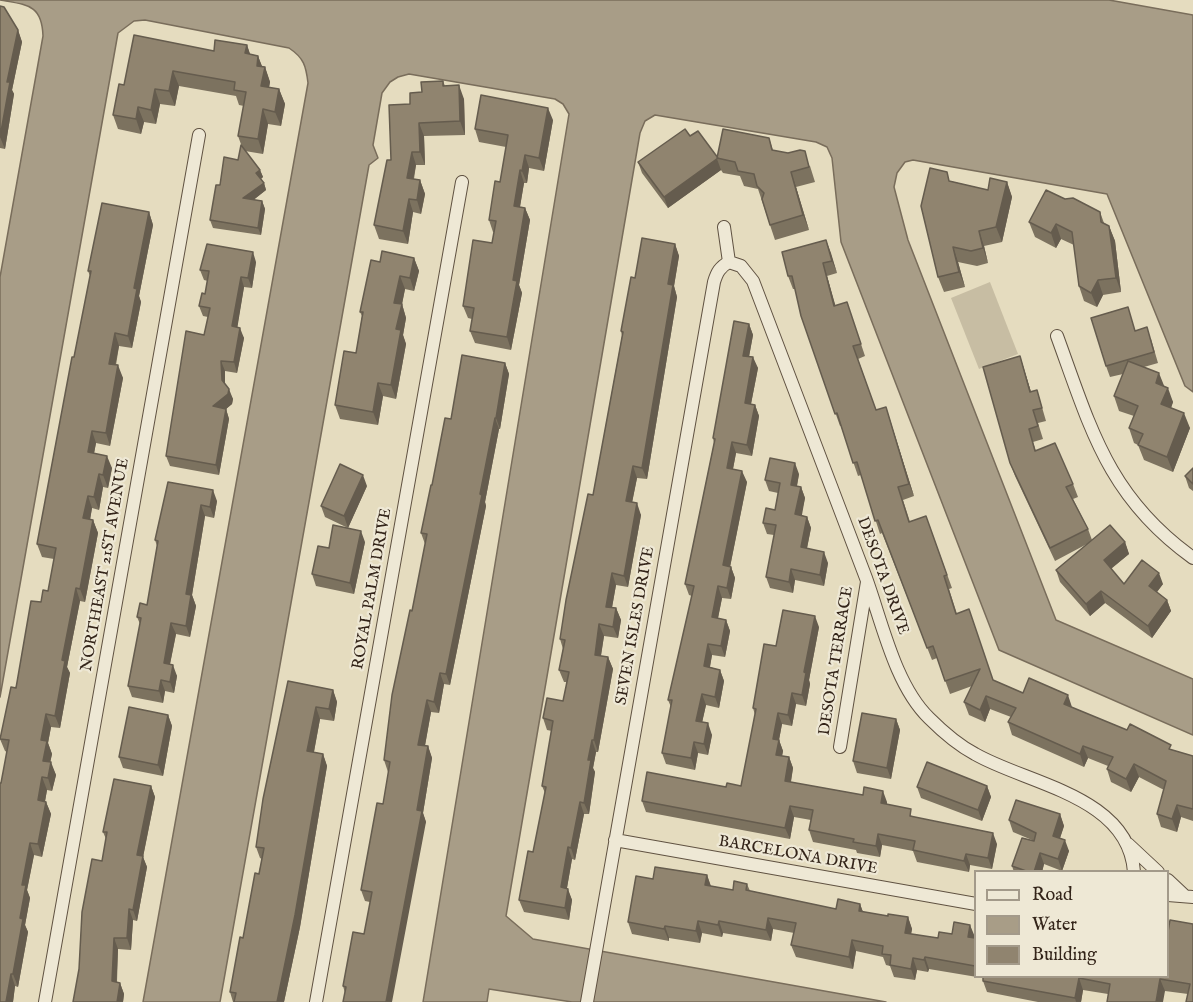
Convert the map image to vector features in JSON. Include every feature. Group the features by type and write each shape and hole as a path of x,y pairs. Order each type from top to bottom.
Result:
{"street":[{"name":"NORTHEAST 21ST AVENUE","path":"45,1002 199,135"},
{"name":"ROYAL PALM DRIVE","path":"316,1002 462,182"},
{"path":"724,227 729,262"},
{"name":"DESOTA DRIVE","path":"729,262 741,266 753,281 867,581 904,686 926,716 974,754 1057,788 1087,804 1106,819 1156,870"},
{"name":"SEVEN ISLES DRIVE","path":"586,1002 714,282 717,272 729,262"},
{"path":"1057,336 1090,428 1116,479 1150,521 1193,558"},
{"name":"DESOTA TERRACE","path":"840,747 867,581"},
{"name":"BARCELONA DRIVE","path":"615,840 974,904"},
{"name":"DESOTA DRIVE","path":"1126,842 1134,870"},
{"path":"1169,881 1189,896"},
{"path":"1169,895 1189,896"}],"shaded area":[{"path":"990,282 1018,354 979,369 951,298"}],"water":[{"path":"0,0 1109,0 1193,15 1193,392 1185,386 1107,194 913,160 905,162 897,173 894,187 908,240 1056,620 1193,679 1193,735 999,650 841,242 832,158 827,147 816,142 655,115 645,121 640,133 506,916 533,939 886,1002 572,1002 489,989 487,1002 423,1002 569,114 563,104 555,99 409,74 390,82 382,93 373,145 378,158 369,165 220,1002 143,1002 308,83 301,59 289,48 145,20 134,21 118,33 0,697 0,277 43,36 40,18 36,12 25,5"}],"building":[{"path":"0,6 4,7 18,30 7,82 10,82 0,137"},
{"path":"134,35 214,51 215,40 247,45 245,53 258,56 257,66 265,67 261,86 279,89 275,112 263,109 258,139 238,136 246,92 234,90 235,82 173,71 169,91 155,89 151,110 138,107 136,119 113,115 119,84 124,85"},
{"path":"443,81 443,86 459,85 460,121 419,123 420,152 412,152 407,178 420,180 417,200 409,199 403,231 374,225 387,160 391,160 389,105 410,104 410,93 422,92 421,82"},
{"path":"481,95 548,108 539,158 525,155 522,171 520,170 514,206 525,208 513,280 517,281 507,337 470,331 474,308 463,306 473,240 492,243 496,221 489,220 495,181 500,182 508,135 475,129"},
{"path":"685,129 690,136 698,131 718,158 664,197 638,162"},
{"path":"723,129 769,138 772,150 788,153 805,151 809,167 791,172 803,215 770,225 762,199 764,193 757,186 754,174 738,171 735,162 717,158"},
{"path":"241,145 260,170 256,173 264,183 243,198 262,201 258,228 210,220 216,185 220,185 224,157 238,160"},
{"path":"930,168 947,172 949,181 988,190 990,178 1007,182 996,227 979,231 983,248 971,251 953,247 959,272 938,277 921,206"},
{"path":"1046,190 1065,199 1073,198 1100,212 1101,222 1109,226 1116,278 1098,280 1091,293 1079,286 1072,232 1056,224 1051,233 1029,222"},
{"path":"102,203 149,212 134,288 137,289 128,336 115,333 109,364 118,365 106,433 92,431 88,452 107,456 103,475 99,474 94,497 88,496 83,518 93,520 80,589 76,588 62,660 65,661 55,716 46,714 41,740 47,741 43,761 51,762 48,778 42,777 38,800 46,802 38,844 30,843 22,885 26,885 20,918 23,919 13,974 11,974 6,1002 0,1002 0,783 9,740 0,739 11,687 16,688 31,601 41,602 43,590 48,591 56,548 37,544 72,357 74,357 91,271 88,271"},
{"path":"642,238 675,244 668,284 673,285 642,468 633,466 626,501 637,503 624,576 612,573 606,607 616,608 613,627 599,624 595,655 608,657 594,740 592,740 588,760 591,760 584,803 580,802 571,848 568,847 561,887 568,889 565,908 519,900 528,851 533,852 546,787 542,786 553,721 543,718 547,698 563,701 569,672 559,670 565,640 560,639 566,600 588,494 593,495 631,277 635,278"},
{"path":"826,240 832,261 823,263 834,306 847,302 861,344 853,346 876,410 886,407 909,484 898,487 909,522 926,516 947,575 944,576 956,614 969,609 993,680 1023,693 1029,678 1068,695 1064,704 1127,730 1130,724 1171,745 1169,749 1193,756 1193,809 1177,805 1172,819 1157,814 1166,781 1134,764 1126,779 1107,769 1113,757 1083,746 1080,754 1008,722 1016,708 986,696 980,710 964,702 980,669 945,681 933,646 927,648 878,520 875,521 857,462 853,463 801,316 792,276 788,276 782,252"},
{"path":"207,244 253,252 248,278 241,277 232,326 240,328 234,362 221,361 222,380 229,389 228,394 213,406 226,409 216,465 166,456 186,331 204,335 210,308 199,306 202,293 205,294 209,271 200,270"},
{"path":"382,251 414,258 410,278 400,276 394,303 402,304 396,329 401,330 391,385 378,383 373,412 335,405 344,351 356,353 363,312 360,312 371,260 380,262"},
{"path":"1128,307 1135,331 1147,327 1154,352 1106,366 1091,318"},
{"path":"734,321 749,324 743,356 753,357 745,403 755,405 747,445 732,442 727,468 742,471 723,565 731,567 727,588 718,586 712,617 726,620 721,646 708,644 704,666 720,670 715,697 702,694 696,721 708,723 704,744 694,742 691,758 662,753 672,700 668,700 694,586 685,584 715,439 713,438"},
{"path":"462,355 505,363 480,494 482,495 446,674 440,673 434,702 427,700 418,745 428,746 417,810 422,811 386,1002 343,1002 346,987 343,986 353,932 364,934 372,892 361,890 377,803 383,804 390,762 384,760 392,695 427,534 421,533 445,418 451,419"},
{"path":"1020,356 1030,392 1037,390 1042,408 1033,410 1038,426 1029,429 1035,451 1055,443 1073,484 1066,487 1088,529 1050,548 1010,463 983,367"},
{"path":"1128,361 1159,373 1156,383 1168,388 1161,404 1184,413 1167,457 1138,445 1143,434 1129,428 1138,406 1114,396"},
{"path":"770,458 795,463 791,485 801,487 795,514 807,517 801,547 824,552 820,575 791,569 789,582 766,577 776,525 763,523 766,508 775,510 780,483 765,480"},
{"path":"340,464 363,475 344,516 321,506"},
{"path":"1193,468 1193,484 1185,476"},
{"path":"168,482 213,490 210,507 201,505 186,594 191,595 186,626 171,623 164,663 173,665 170,682 161,680 159,691 128,686 141,618 137,617 140,603 147,605 158,541 155,540"},
{"path":"333,525 361,531 350,583 312,574 318,546 329,548"},
{"path":"1110,525 1125,542 1104,560 1124,584 1142,560 1159,573 1149,586 1167,600 1148,626 1101,591 1086,604 1056,570"},
{"path":"783,610 815,616 802,695 792,693 788,715 778,713 773,739 779,740 776,755 789,757 785,781 863,795 864,787 883,791 881,803 911,809 910,816 993,833 988,858 966,854 964,861 913,850 915,841 878,834 876,846 853,842 854,839 809,830 813,810 790,806 785,828 642,801 647,772 726,787 727,783 741,786 756,709 753,708 764,644 776,646"},
{"path":"288,681 333,690 329,709 316,707 307,751 323,754 295,915 277,1002 234,1002 236,993 230,992 255,873 259,874 264,848 256,847 263,799"},
{"path":"129,707 168,715 158,765 119,757"},
{"path":"862,713 896,719 887,768 853,761"},
{"path":"927,762 987,786 978,810 917,787"},
{"path":"114,779 151,786 137,855 143,856 133,910 129,909 127,938 114,938 112,981 120,983 117,1002 73,1002 79,969 82,912 92,859 102,861 107,832 103,832"},
{"path":"1016,800 1060,814 1053,836 1065,840 1058,859 1040,853 1035,870 1023,870 1012,866 1022,838 1034,841 1036,833 1009,820"},
{"path":"655,867 707,875 705,885 733,890 734,881 747,884 746,890 836,909 838,899 860,904 859,911 908,917 905,933 938,938 939,932 952,934 954,922 970,925 968,937 974,938 974,966 925,957 924,960 913,958 911,969 890,965 891,955 882,954 883,946 852,940 849,957 791,945 796,923 768,918 766,930 719,921 718,925 698,921 696,931 665,926 664,929 628,922 636,876 653,879"},
{"path":"1170,920 1193,924 1193,1002 1186,1002 1190,984 1160,979 1156,1002 1107,1002 1110,984 1079,978 1169,978"},
{"path":"983,978 1079,978 1075,998 983,981"}]}
